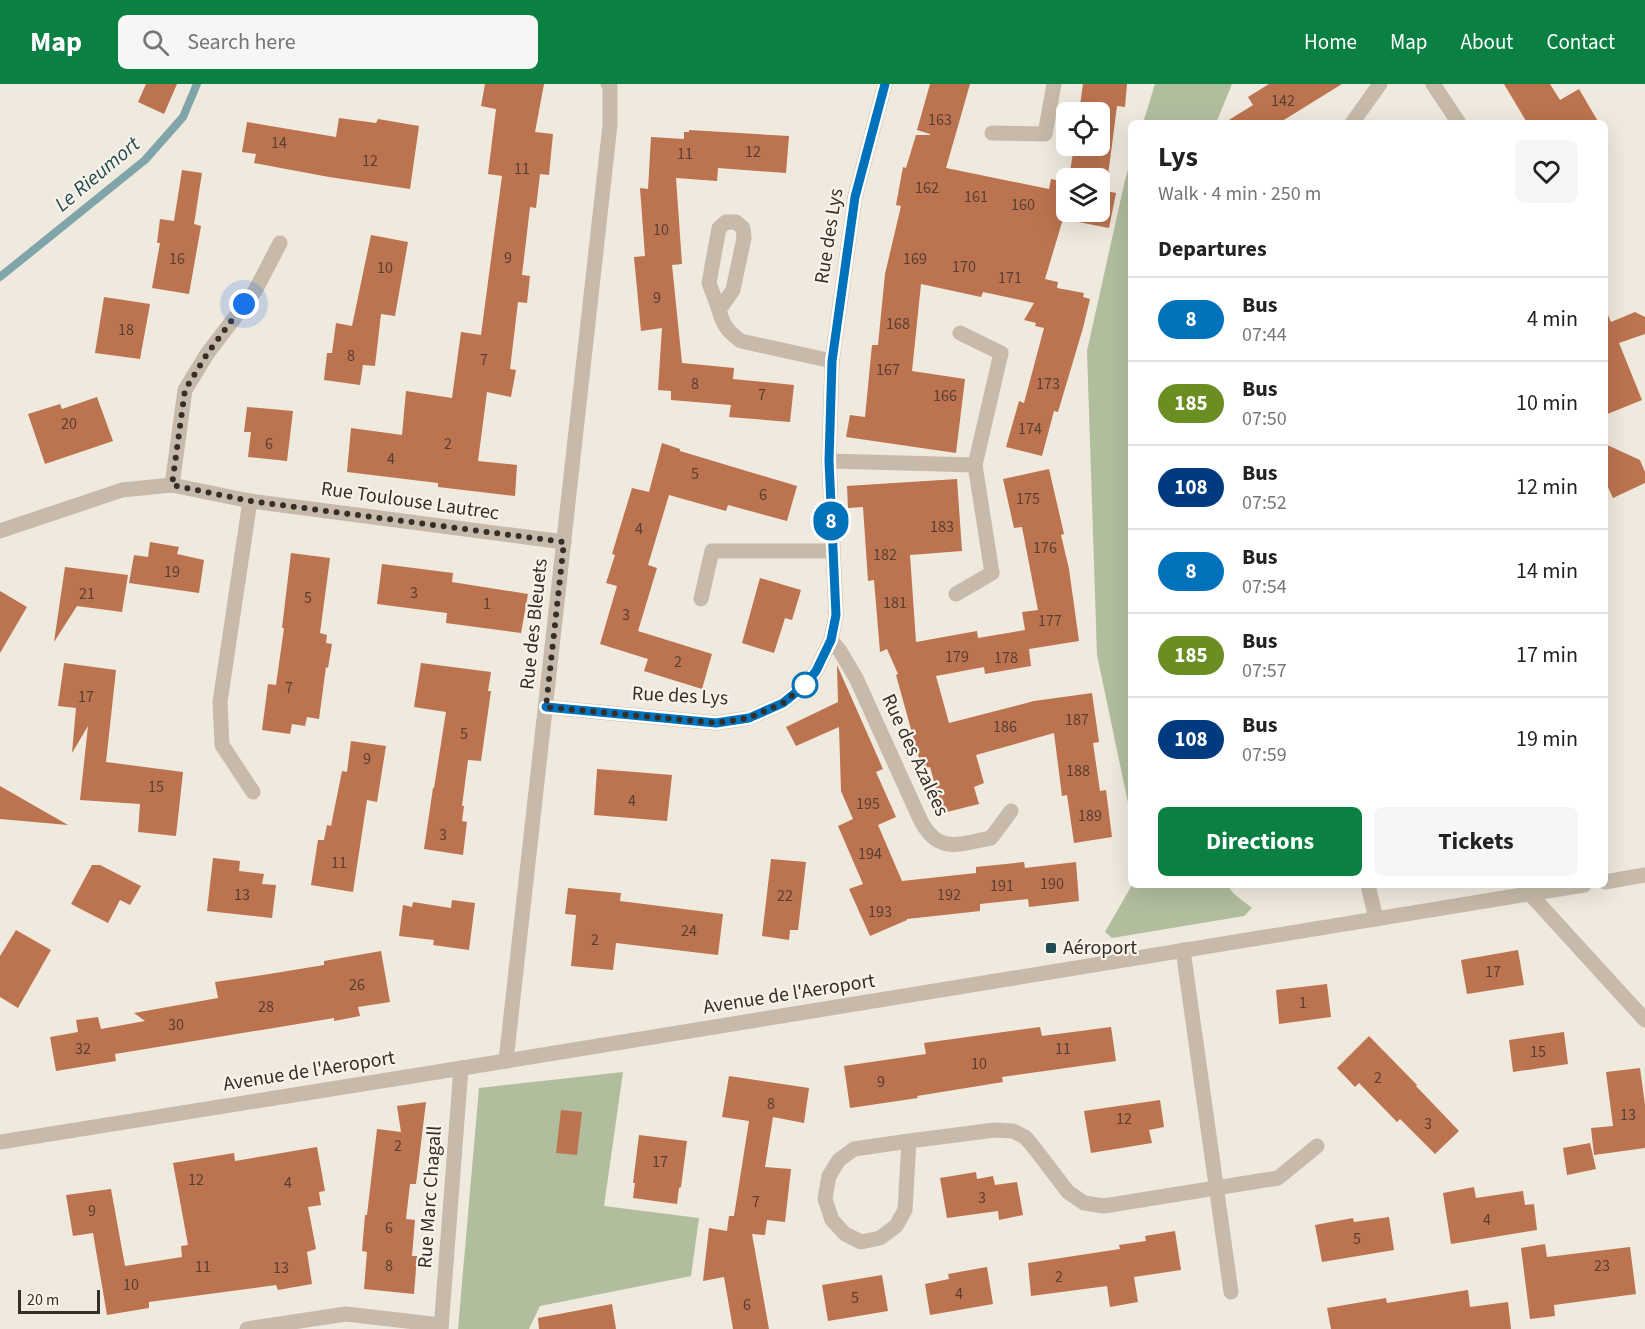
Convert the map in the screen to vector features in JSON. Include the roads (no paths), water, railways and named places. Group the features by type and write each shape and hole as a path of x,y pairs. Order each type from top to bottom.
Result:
{"street":[{"name":"Rue des Bleuets","path":"506,1061 610,125 610,87 608,84"},
{"name":"Rue des Lys","path":"546,707 716,723 749,718 783,703 805,685 816,671 831,640 836,615 829,461 832,361 855,197 885,84"},
{"path":"992,133 1045,134 1054,84"},
{"path":"1354,120 1380,84"},
{"path":"1433,84 1457,120"},
{"path":"719,310 733,290 744,238 743,228 736,222 726,222 719,228 709,283 723,323 729,333 741,340 832,361"},
{"path":"172,485 185,390 207,354 255,291 280,243"},
{"path":"956,594 992,573 975,465 1001,353 960,333"},
{"path":"829,461 975,465"},
{"name":"Rue Toulouse Lautrec","path":"0,531 122,490 172,485 250,501 564,542"},
{"path":"250,501 220,702 222,745 253,792"},
{"path":"701,599 712,551 832,551"},
{"name":"Rue des Azalées","path":"831,640 855,678 920,819 932,838 955,845 991,838 1011,811"},
{"path":"1608,881 1645,875"},
{"path":"1369,888 1376,919"},
{"name":"Avenue de l'Aeroport","path":"0,1142 1566,888"},
{"path":"1530,894 1645,1020"},
{"path":"1183,950 1231,1292"},
{"name":"Rue Marc Chagall","path":"441,1327 461,1068"},
{"path":"909,1141 905,1210 896,1226 880,1238 861,1242 845,1234 832,1220 825,1199 829,1176 839,1160 854,1149 909,1141 995,1130 1012,1131 1025,1137 1068,1192 1084,1203 1104,1206 1278,1178 1317,1146"},
{"path":"248,1329 346,1314 441,1327"}],"waterway":[{"name":"Le Rieumort","path":"0,277 145,160 183,117 197,84"}],"place":[{"name":"Aéroport","path":"1051,948"}]}
